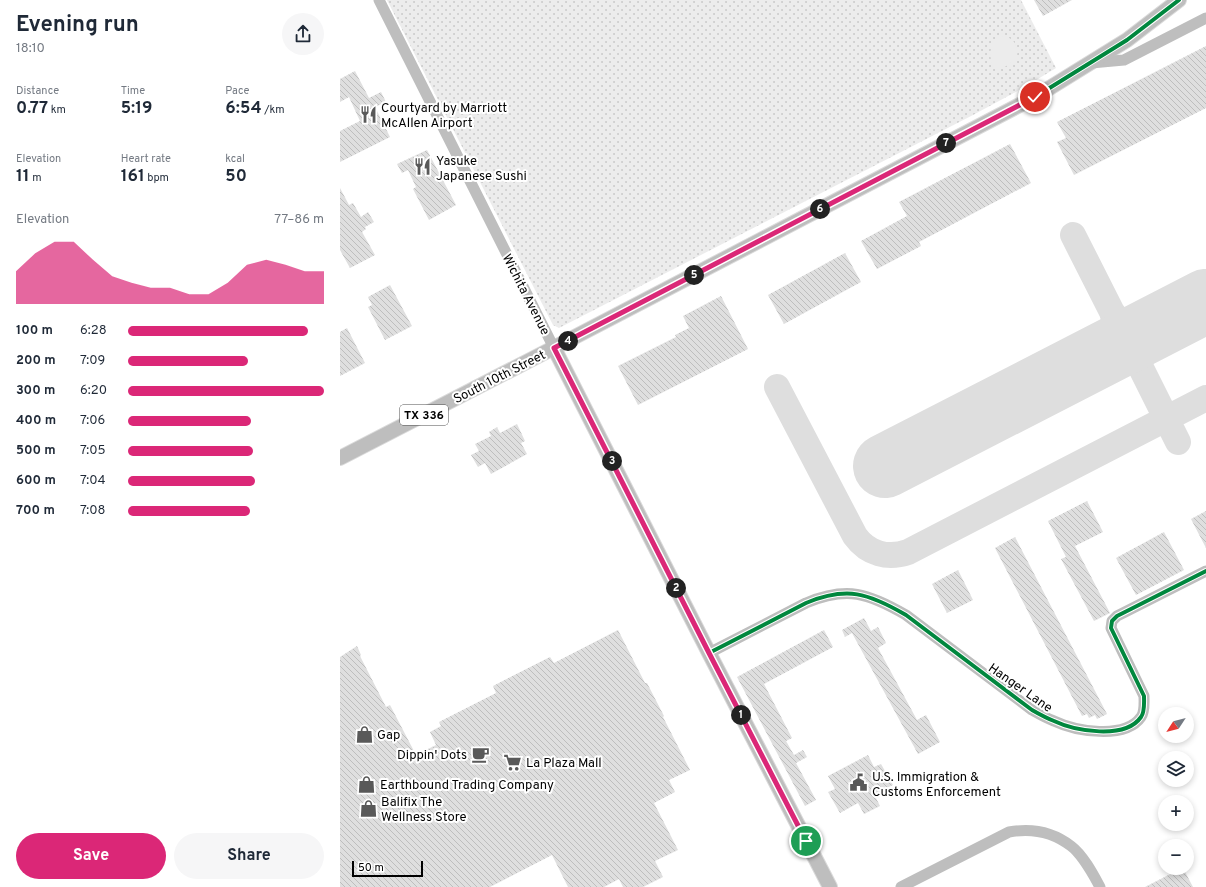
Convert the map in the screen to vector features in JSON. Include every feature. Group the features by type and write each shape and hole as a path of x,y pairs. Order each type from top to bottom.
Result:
{"main road":[{"name":"South 10th Street","path":"340,458 1035,97 1127,40 1179,0"},
{"name":"Wichita Avenue","path":"554,348 830,887"}],"street":[{"name":"Wichita Avenue","path":"379,0 554,348"},
{"path":"1088,64 1124,60 1206,18"},
{"name":"Hanger Lane","path":"709,653 806,603 822,597 843,593 865,595 885,603 906,615 1032,710 1054,722 1081,730 1110,732 1122,730 1134,724 1142,717 1144,707 1144,696 1111,628 1112,621 1124,612 1206,571"},
{"path":"901,887 1009,832 1026,830 1048,834 1071,846 1078,853 1095,877 1100,887"}],"shaded area":[{"path":"387,0 1021,0 1056,68 973,115 559,328 553,325"},
{"path":"1003,36 1011,39 1016,44 1017,56 1016,60 1006,66 1000,69 995,69 992,65 990,55 992,45 998,38"}],"building":[{"path":"1034,0 1072,0 1043,16"},
{"path":"1206,46 1206,108 1074,175 1057,142 1066,138 1057,122"},
{"name":"Courtyard by Marriott McAllen Airport","path":"355,71 369,98 381,92 386,102 375,107 390,137 340,162 340,131 360,121 349,97 340,102 340,79"},
{"path":"1010,144 1031,183 919,242 921,246 877,269 861,241 907,216 899,202"},
{"path":"427,150 456,205 429,220 413,189 416,187 408,170 402,173 397,164"},
{"path":"340,188 349,205 353,203 361,217 368,212 374,222 365,227 366,229 362,232 375,255 350,268 340,250"},
{"path":"845,253 861,282 784,324 768,295"},
{"path":"390,285 412,326 385,340 368,307 372,305 368,297"},
{"path":"721,296 748,349 638,405 618,366 676,337 675,335 689,328 683,316"},
{"path":"347,328 365,363 340,376 340,332"},
{"path":"517,424 525,441 521,443 527,454 491,474 485,463 478,467 471,455 479,451 475,444 491,436 489,432 497,427 500,433"},
{"path":"1087,501 1103,532 1075,546 1110,613 1094,621 1061,559 1066,557 1048,521"},
{"path":"1206,511 1206,548 1191,519"},
{"path":"1164,532 1184,570 1136,595 1116,558"},
{"path":"1015,537 1107,714 1097,719 1095,715 1089,718 1087,714 1082,716 995,548"},
{"path":"958,570 973,600 947,613 932,584"},
{"path":"864,618 871,631 878,627 886,643 878,648 917,720 926,715 940,742 918,754 852,633 845,637 842,630"},
{"name":"La Plaza Mall","path":"618,630 664,716 663,717 690,770 669,780 675,792 654,803 678,850 655,861 663,877 643,887 623,887 619,879 604,887 568,887 552,855 490,887 340,887 340,657 357,646 361,655 360,656 386,707 390,705 416,755 436,745 430,732 441,726 439,722 496,693 493,686 550,657 554,663"},
{"path":"824,630 833,647 764,684 792,738 786,741 794,755 803,750 807,757 796,763 816,800 805,806 737,677"},
{"path":"868,755 874,767 881,764 893,785 874,794 880,806 864,814 858,803 840,813 828,792 835,789 828,776"},
{"path":"1168,875 1187,875 1193,887 1145,887"}],"taxiway":[{"path":"1073,235 1112,312 1117,318 1122,323 1132,328 1139,329 1159,325"},
{"path":"1095,358 1106,348 1112,338 1115,326 1112,312"},
{"path":"1159,325 1143,342 1139,352 1139,364 1178,442"},
{"path":"777,387 855,536 872,551 886,555 908,552 1206,398"}],"runway":[{"path":"885,466 1206,301"}],"cycle path":[{"path":"554,348 1035,97 1127,40 1179,0"},
{"path":"709,653 806,603 834,595 857,594 880,601 906,615 1032,710 1048,719 1074,728 1112,731 1124,729 1134,724 1141,717 1144,710 1144,696 1111,628 1112,621 1117,616 1206,571"}],"place":[{"name":"Courtyard by Marriott McAllen Airport","path":"368,114"},
{"name":"Yasuke Japanese Sushi","path":"423,167"},
{"name":"Gap","path":"364,734"},
{"name":"Dippin' Dots","path":"480,754"},
{"name":"La Plaza Mall","path":"513,762"},
{"name":"U.S. Immigration & Customs Enforcement","path":"859,783"},
{"name":"Earthbound Trading Company","path":"367,784"},
{"name":"Balifix The Wellness Store","path":"368,808"}],"route":[{"path":"806,841 554,348 1035,97"}]}
